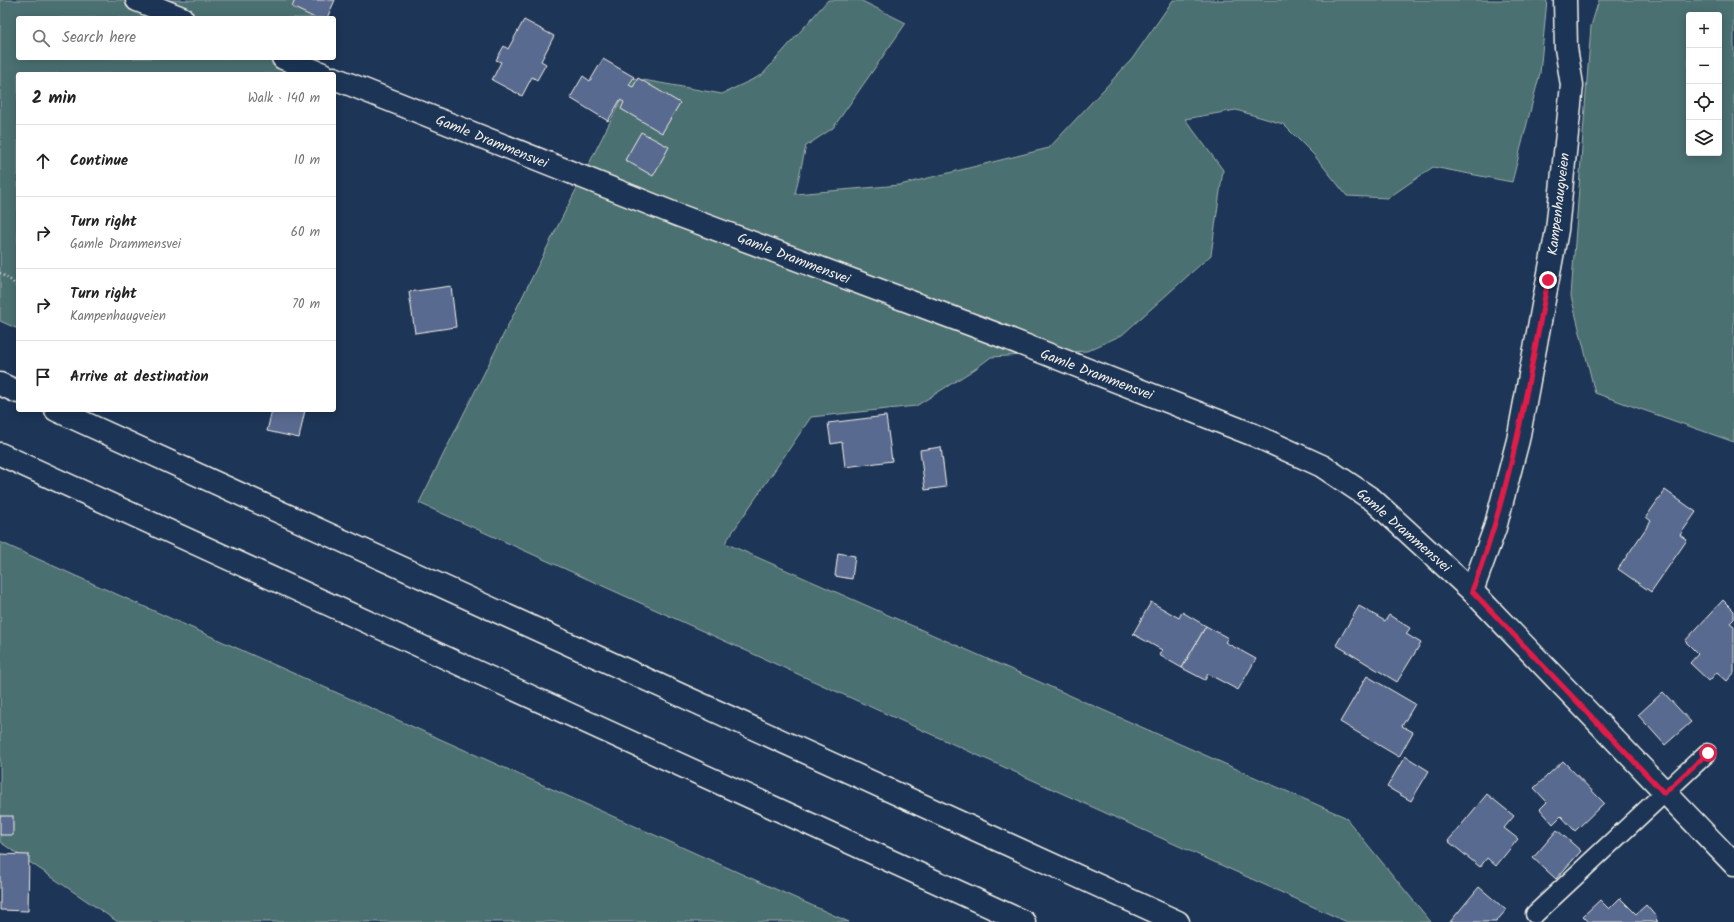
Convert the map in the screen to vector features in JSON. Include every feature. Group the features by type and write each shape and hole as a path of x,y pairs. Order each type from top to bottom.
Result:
{"main road":[{"path":"137,0 177,16"},
{"name":"Kampenhaugveien","path":"1472,591 1495,528 1516,447 1557,230 1572,85 1566,48 1565,0"},
{"path":"288,60 318,72"},
{"name":"Gamle Drammensvei","path":"336,79 678,215 991,332 1261,438 1322,466 1373,500 1472,591 1664,793 1734,864"},
{"path":"0,384 16,391"},
{"path":"60,412 1178,922"},
{"path":"0,454 1024,922"}],"lane":[{"path":"1535,914 1708,753"}],"path":[{"path":"0,273 16,286"}],"green space":[{"path":"0,0 318,0 312,16 16,16 16,60 295,60 291,72 16,72 16,328 0,321"},
{"path":"828,0 860,0 906,23 833,128 806,146 795,194 900,185 1049,148 1132,59 1173,0 1547,0 1540,73 1512,182 1433,167 1388,198 1347,196 1314,155 1283,124 1236,110 1185,119 1223,170 1211,255 1122,335 1087,351 991,357 975,369 916,406 811,417 725,543 1345,817 1431,922 1347,922 419,503 632,78 722,94 762,75"},
{"path":"1599,0 1734,0 1734,442 1595,393 1571,296 1591,26"},
{"path":"0,542 849,922 118,922 0,842"}],"building":[{"path":"295,0 335,0 328,16 311,16 292,7"},
{"path":"524,20 554,36 541,61 546,64 537,80 532,77 522,96 492,80 501,62 496,60 504,46 508,49"},
{"path":"603,59 634,77 629,85 633,87 638,78 680,103 662,133 621,109 624,102 620,100 608,121 570,98 583,76 590,81"},
{"path":"641,132 669,147 653,176 625,160"},
{"path":"451,286 456,327 415,333 409,292"},
{"path":"272,412 305,412 299,438 267,431"},
{"path":"886,416 892,461 845,467 842,442 831,444 828,423"},
{"path":"941,447 946,487 925,490 920,450"},
{"path":"1665,490 1696,512 1680,535 1687,540 1651,592 1618,569 1651,521 1646,517"},
{"path":"838,553 855,556 852,579 835,576"},
{"path":"1723,600 1734,611 1734,619 1730,623 1734,626 1734,673 1727,681 1717,672 1709,681 1690,663 1698,654 1685,641"},
{"path":"1151,602 1179,618 1182,612 1206,626 1182,668 1159,655 1162,650 1133,634"},
{"path":"1359,606 1385,621 1389,615 1410,628 1406,634 1421,643 1397,682 1336,645"},
{"path":"1206,626 1228,638 1225,642 1256,659 1238,690 1208,674 1205,680 1182,668"},
{"path":"1367,676 1415,704 1402,726 1413,732 1399,757 1340,722"},
{"path":"1663,692 1691,722 1665,745 1638,715"},
{"path":"1405,756 1429,771 1411,801 1387,787"},
{"path":"1563,761 1604,803 1575,831 1561,816 1553,824 1540,809 1547,802 1534,788"},
{"path":"1487,794 1514,816 1504,828 1518,839 1496,866 1487,858 1480,867 1448,841"},
{"path":"0,816 13,816 13,835 0,835"},
{"path":"1557,830 1581,851 1556,879 1533,858"},
{"path":"0,854 29,855 28,911 0,910"},
{"path":"1479,887 1506,910 1496,922 1450,922"},
{"path":"1620,898 1636,914 1646,905 1657,918 1655,920 1658,922 1589,922 1583,916 1600,900 1609,909"}],"route":[{"path":"1548,280 1518,440 1495,528 1472,591 1664,793 1708,753"}]}
